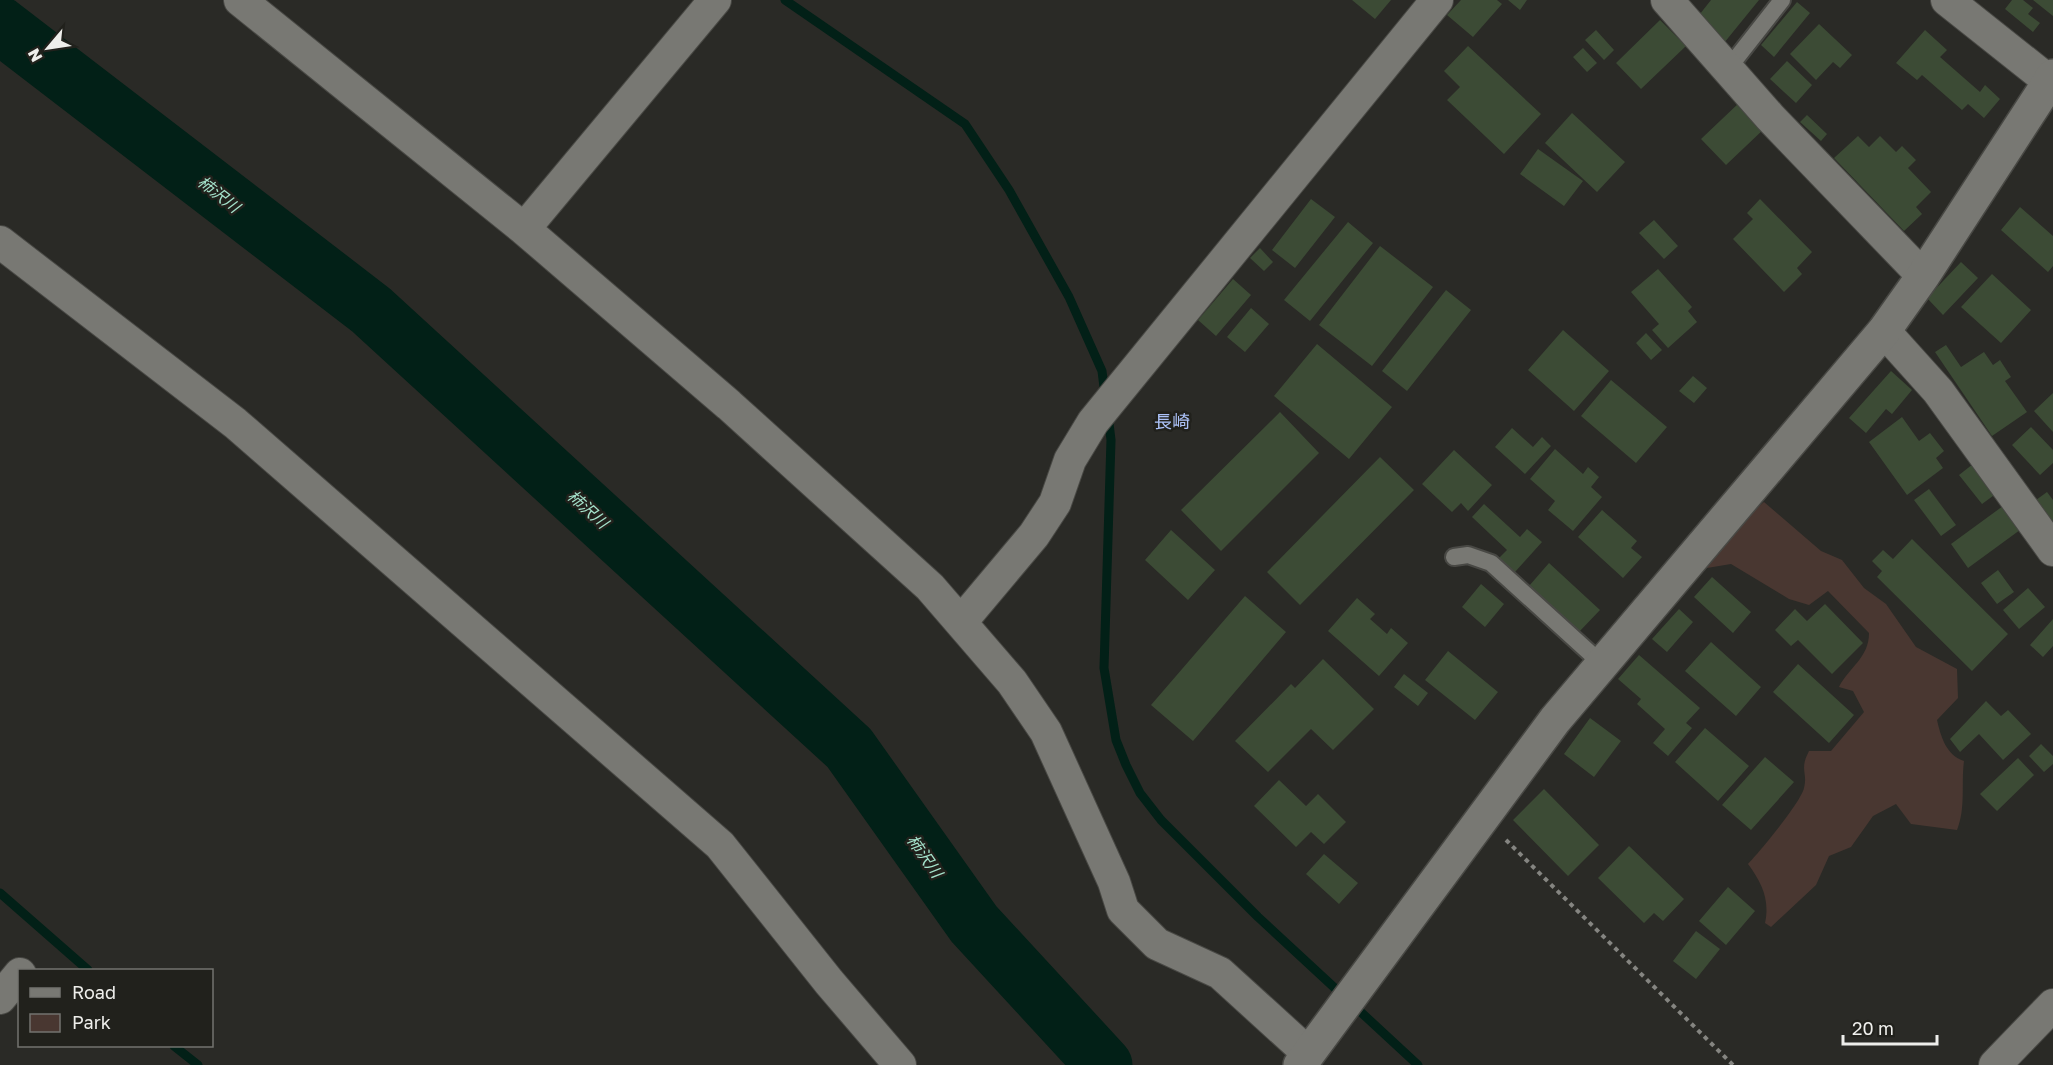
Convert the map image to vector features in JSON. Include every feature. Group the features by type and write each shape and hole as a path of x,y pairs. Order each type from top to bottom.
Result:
{"street":[{"path":"240,0 524,229 729,405 930,587 1012,682 1046,732 1114,882 1123,910 1156,944 1220,973 1313,1053 1555,720 1884,331 1923,276 2051,79 1947,0"},
{"path":"524,229 715,0"},
{"path":"961,622 1034,535 1054,503 1070,460 1093,422 1437,0"},
{"path":"1667,0 1727,70 1923,276"},
{"path":"0,242 235,423 720,845 829,982 900,1065"},
{"path":"1884,331 1938,391 2053,550"},
{"path":"0,998 18,975"},
{"path":"1995,1065 2053,1005"}],"lane":[{"path":"1727,70 1782,0"},
{"path":"1454,557 1468,555 1491,563 1602,664"}],"path":[{"path":"1484,819 1733,1065"}],"green space":[{"path":"1764,502 1821,551 1842,560 1864,588 1886,604 1916,647 1957,669 1958,698 1937,720 1949,750 1964,761 1962,805 1957,830 1911,824 1896,804 1873,816 1851,847 1829,856 1816,885 1771,927 1765,923 1764,892 1748,864 1779,827 1801,795 1805,783 1804,767 1809,751 1831,751 1864,712 1853,691 1839,687 1866,649 1869,633 1828,591 1809,605 1789,599 1731,564 1707,568 1708,548"}],"building":[{"path":"1352,0 1391,0 1375,19"},
{"path":"1461,0 1497,0 1502,4 1473,37 1447,15"},
{"path":"1508,0 1527,0 1520,10"},
{"path":"1711,0 1759,0 1724,43 1696,19"},
{"path":"2012,0 2023,0 2033,8 2028,14 2040,23 2033,32 2005,9"},
{"path":"2033,0 2053,0 2053,16"},
{"path":"1797,2 1810,13 1774,57 1761,45"},
{"path":"1660,20 1686,46 1641,89 1616,63"},
{"path":"1819,24 1852,55 1840,68 1833,62 1816,80 1790,54"},
{"path":"1596,30 1614,50 1604,60 1585,40"},
{"path":"1925,30 1947,50 1940,57 1980,92 1985,85 2000,99 1984,118 1968,104 1962,110 1922,75 1917,80 1896,63"},
{"path":"1468,46 1541,114 1504,154 1447,100 1460,87 1444,71"},
{"path":"1583,48 1597,63 1587,72 1573,57"},
{"path":"1787,61 1812,85 1796,103 1770,79"},
{"path":"1740,102 1765,128 1726,165 1701,139"},
{"path":"1572,113 1625,162 1597,192 1545,143"},
{"path":"1807,115 1827,134 1821,141 1800,122"},
{"path":"1858,136 1869,147 1880,136 1896,152 1902,146 1916,160 1908,168 1931,192 1916,207 1922,214 1904,231 1834,158"},
{"path":"1538,149 1583,181 1564,206 1520,174"},
{"path":"1311,199 1335,217 1295,268 1272,250"},
{"path":"1760,199 1812,252 1797,268 1802,274 1784,292 1733,239 1753,219 1747,213"},
{"path":"2020,207 2053,236 2053,266 2048,272 2001,230"},
{"path":"1654,220 1678,246 1664,259 1639,233"},
{"path":"1348,222 1373,243 1310,321 1284,300"},
{"path":"1380,246 1433,287 1372,366 1319,325"},
{"path":"1260,248 1273,262 1264,271 1250,258"},
{"path":"1961,262 1978,278 1943,315 1927,298"},
{"path":"1658,269 1692,307 1688,311 1697,322 1668,348 1652,330 1659,324 1631,292"},
{"path":"1992,274 2031,310 2001,343 1961,307"},
{"path":"1233,279 1251,295 1216,336 1198,320"},
{"path":"1446,290 1471,310 1407,391 1382,371"},
{"path":"1251,308 1269,324 1245,352 1227,337"},
{"path":"1563,330 1609,371 1574,411 1528,370"},
{"path":"1646,333 1662,350 1651,360 1636,343"},
{"path":"1317,344 1392,407 1349,459 1274,396"},
{"path":"1946,345 1961,367 1984,352 1993,365 2000,360 2011,377 2005,381 2027,412 1992,436 1935,352"},
{"path":"1891,371 1912,390 1892,414 1886,409 1866,433 1849,418"},
{"path":"1693,376 1707,388 1694,403 1679,391"},
{"path":"1611,380 1667,427 1636,463 1581,416"},
{"path":"2053,393 2053,432 2034,411"},
{"path":"1280,412 1319,453 1221,551 1181,510"},
{"path":"1902,417 1919,441 1930,433 1944,451 1936,458 1943,468 1907,495 1869,442"},
{"path":"2031,427 2053,450 2053,463 2040,475 2012,445"},
{"path":"1512,428 1533,447 1542,437 1551,446 1525,474 1495,447"},
{"path":"1555,449 1583,474 1588,467 1599,477 1591,487 1602,497 1573,531 1548,510 1555,501 1530,479"},
{"path":"1454,450 1492,485 1468,511 1461,503 1452,512 1422,484"},
{"path":"1380,457 1414,490 1300,605 1267,572"},
{"path":"1973,464 1997,493 1982,504 1959,475"},
{"path":"1929,489 1956,525 1941,536 1914,500"},
{"path":"2047,492 2053,500 2053,523 2036,500"},
{"path":"1484,504 1520,537 1527,529 1542,542 1515,572 1499,558 1507,550 1472,517"},
{"path":"2003,506 2020,530 1968,568 1951,544"},
{"path":"1602,510 1637,541 1631,548 1642,557 1623,578 1578,537"},
{"path":"1171,530 1215,570 1188,600 1145,560"},
{"path":"1912,539 2008,634 1972,671 1877,577 1882,571 1872,561 1883,550 1893,559"},
{"path":"1549,563 1600,610 1579,632 1529,586"},
{"path":"1998,570 2014,592 1997,604 1981,583"},
{"path":"1712,577 1751,612 1733,633 1694,597"},
{"path":"1481,584 1504,604 1485,627 1462,607"},
{"path":"2028,588 2045,607 2019,629 2003,610"},
{"path":"1245,596 1286,632 1193,741 1151,705"},
{"path":"1357,598 1375,614 1370,619 1387,634 1391,628 1408,643 1379,676 1328,631"},
{"path":"1825,604 1863,643 1832,674 1798,640 1791,646 1775,630 1795,609 1807,621"},
{"path":"1679,609 1693,622 1667,652 1652,639"},
{"path":"2053,619 2053,646 2043,657 2030,645"},
{"path":"1711,642 1761,687 1736,716 1685,671"},
{"path":"1448,651 1498,692 1475,720 1425,680"},
{"path":"1639,655 1700,708 1686,723 1692,728 1668,756 1653,743 1665,729 1637,704 1641,699 1618,679"},
{"path":"1323,659 1374,709 1333,750 1311,729 1268,772 1235,741 1291,684 1295,688"},
{"path":"1798,664 1854,715 1829,743 1773,692"},
{"path":"1404,674 1428,693 1418,706 1394,687"},
{"path":"1986,701 2001,716 2008,710 2031,734 2003,760 1979,734 1960,752 1950,739"},
{"path":"1590,718 1621,741 1594,777 1564,754"},
{"path":"1705,728 1749,766 1718,801 1675,762"},
{"path":"2041,744 2053,756 2053,764 2044,772 2029,756"},
{"path":"1765,757 1794,782 1751,830 1722,805"},
{"path":"2018,758 2034,775 1997,811 1980,794"},
{"path":"1279,780 1306,806 1318,794 1346,822 1324,844 1311,832 1296,847 1254,806"},
{"path":"1544,789 1599,845 1568,876 1513,820"},
{"path":"1629,846 1684,899 1663,921 1654,913 1644,923 1598,878"},
{"path":"1324,854 1358,883 1339,904 1306,874"},
{"path":"1728,887 1755,911 1726,945 1699,921"},
{"path":"1696,931 1720,949 1696,979 1673,961"}],"waterway":[{"path":"785,0 965,124 1009,190 1069,297 1102,371 1105,395"},
{"name":"柿沢川","path":"0,25 371,310 849,748 974,924 1104,1065"},
{"path":"1108,415 1111,440 1104,668 1116,740 1126,765 1140,793 1161,820 1258,917 1418,1065"},
{"path":"0,893 87,969"},
{"path":"175,1047 198,1065"}],"district":[{"name":"長崎","path":"1172,422"}]}
